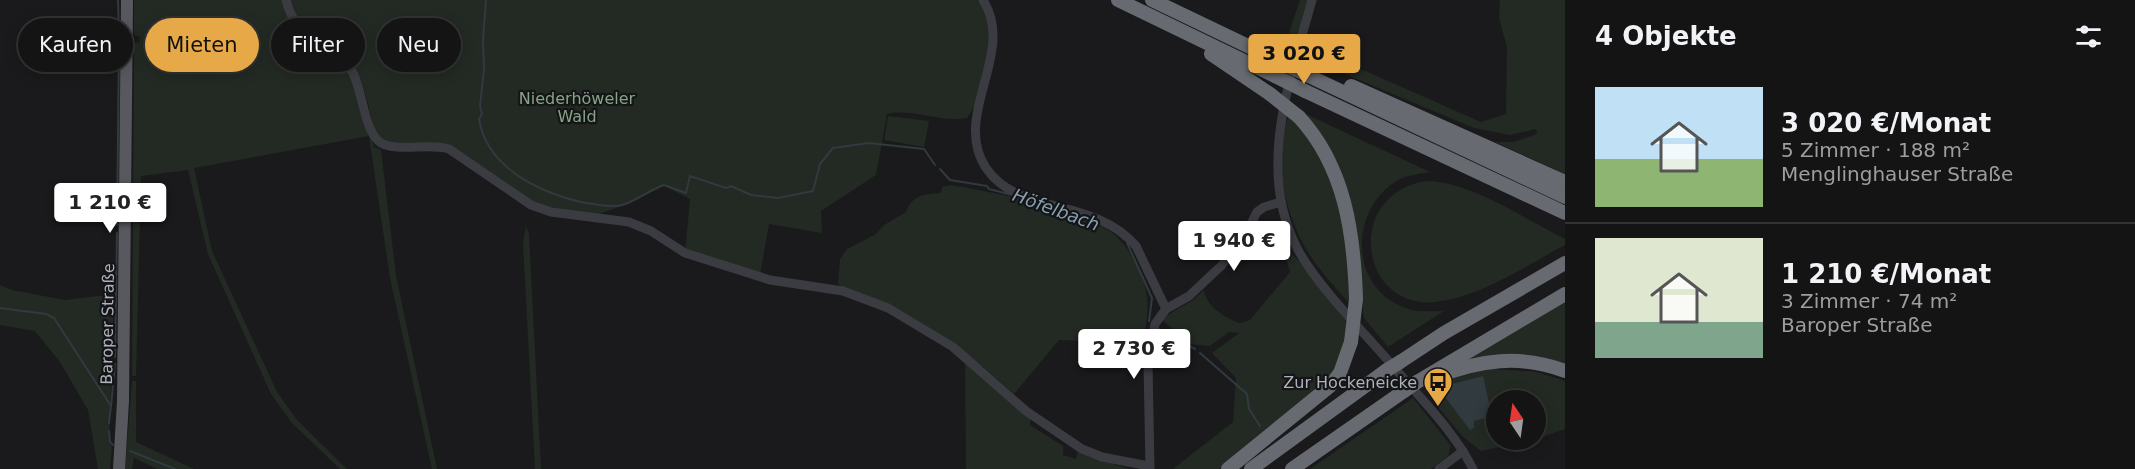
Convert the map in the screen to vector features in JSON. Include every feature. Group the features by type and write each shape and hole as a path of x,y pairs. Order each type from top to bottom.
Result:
{"highway":[{"path":"1118,0 1565,213"},
{"path":"1152,0 1276,59 1422,116 1565,182"},
{"path":"1153,18 1270,94 1299,117 1326,151 1339,182 1348,218 1356,299 1351,342 1340,374 1330,386 1228,469"},
{"path":"1310,72 1565,197"},
{"path":"1251,469 1387,370 1444,333 1565,263"},
{"path":"1292,469 1418,383 1565,294"},
{"path":"1418,383 1452,371 1492,361 1534,363 1565,371"}],"main road":[{"name":"Baroper Straße","path":"119,469 123,401 127,0"}],"street":[{"path":"286,0 291,17 299,29 341,58 350,68 372,132 382,143 395,146 435,146 449,149 531,205 545,211 629,222 651,231 685,253 770,280 835,289 879,304 908,318 953,347 1026,411 1082,449 1102,457 1149,468 1148,349 1155,324 1166,309 1189,296 1216,272 1235,251 1260,209 1281,202"},
{"path":"984,0 991,16 993,40 976,118 975,137 985,167 996,181 1016,195 1085,213 1116,228 1136,246 1166,309"},
{"path":"1312,0 1277,143 1277,172 1281,202 1298,249 1316,277 1463,451 1473,469"},
{"path":"1439,469 1463,451"}],"green space":[{"path":"134,0 282,0 289,18 271,18 271,72 348,72 374,147 381,150 396,276 437,469 432,469 390,278 369,136 194,168 212,251 277,392 297,420 347,469 340,469 292,423 271,394 208,254 188,170 141,176 136,376 132,376 134,43 140,42 139,36 134,35"},
{"name":"Niederhöweler Wald","path":"289,0 978,0 986,11 990,30 989,51 977,102 967,118 947,119 907,113 887,114 876,175 821,211 822,233 769,224 760,274 685,253 690,199 664,186 632,202 591,217 545,211 443,143 409,144 384,141 376,133 363,86 356,72 365,72 365,18 298,18"},
{"path":"1300,0 1308,0 1296,40 1288,36"},
{"path":"1500,0 1565,0 1565,174 1495,142 1514,142 1537,134 1536,129 1510,135 1474,128 1309,59 1311,47 1481,122 1506,114 1507,47 1499,18"},
{"path":"1297,110 1430,172 1402,178 1382,193 1371,209 1364,227 1362,246 1365,265 1372,282 1385,296 1413,310 1444,311 1388,347 1364,318 1353,216 1347,188 1337,161 1322,138"},
{"path":"1289,115 1319,150 1335,184 1344,224 1349,303 1311,257 1294,225 1288,207 1282,169 1282,150"},
{"path":"888,116 929,121 924,147 884,140"},
{"path":"1427,181 1462,188 1498,203 1565,239 1565,245 1503,280 1470,294 1436,302 1410,300 1390,288 1377,270 1371,249 1373,227 1382,206 1400,190"},
{"path":"950,185 1012,197 1062,211 1103,227 1116,236 1132,256 1146,289 1148,308 1144,343 1118,342 1140,347 1140,367 1113,362 1117,342 1059,340 1014,394 974,360 912,317 841,287 838,283 840,259 847,249 876,234 884,225 906,212 915,199 924,195 941,193 942,187"},
{"path":"526,226 529,234 541,469 535,469 523,243"},
{"path":"1282,245 1297,259 1345,316 1348,339 1334,371 1292,411 1219,469 1173,469 1233,422 1236,378 1212,353 1239,333 1229,332 1210,346 1190,344 1161,319 1193,300 1204,290 1212,306 1227,318 1239,323 1250,320 1290,272"},
{"path":"0,285 12,290 65,300 114,294 110,469 98,469 88,410 60,362 35,331 0,325"},
{"path":"1565,301 1565,368 1553,364 1450,368"},
{"path":"965,360 1030,418 1030,425 1063,446 1063,455 1076,459 1078,450 1089,457 1130,469 966,469"},
{"path":"1493,369 1537,372 1565,381 1565,429 1546,436 1546,390 1486,390 1486,450 1481,451 1462,436 1424,390 1456,375"},
{"path":"132,381 136,381 136,442 194,469 157,469 134,458 132,469 125,469"},
{"path":"1413,398 1451,446 1448,456 1431,469 1310,469"}],"shaded area":[{"path":"1483,376 1486,390 1486,418 1474,421 1474,428 1470,430 1442,393 1444,386"}],"waterway":[{"path":"118,0 118,18"},
{"name":"Höfelbach","path":"486,0 483,39 484,69 480,106 482,114 479,119 484,136 492,151 504,164 517,175 548,192 581,202 617,206 664,185 686,193 690,176 726,188 731,186 751,195 778,198 813,191 820,164 833,148 869,143 924,149 935,165"},
{"path":"117,225 119,72"},
{"name":"Höfelbach","path":"940,169 950,180 987,186 989,189 1012,195"},
{"path":"115,357 117,233"},
{"name":"Höfelbach","path":"1127,243 1152,298 1149,321"},
{"path":"0,308 46,314 54,318 111,406 109,423"},
{"name":"Höfelbach","path":"1158,329 1195,349"},
{"name":"Höfelbach","path":"1200,353 1247,394 1249,409 1260,426"},
{"path":"111,406 115,364"},
{"path":"109,431 110,442 113,445"},
{"path":"130,451 175,469"}],"place":[{"name":"Zur Hockeneicke","path":"1438,408"}]}
